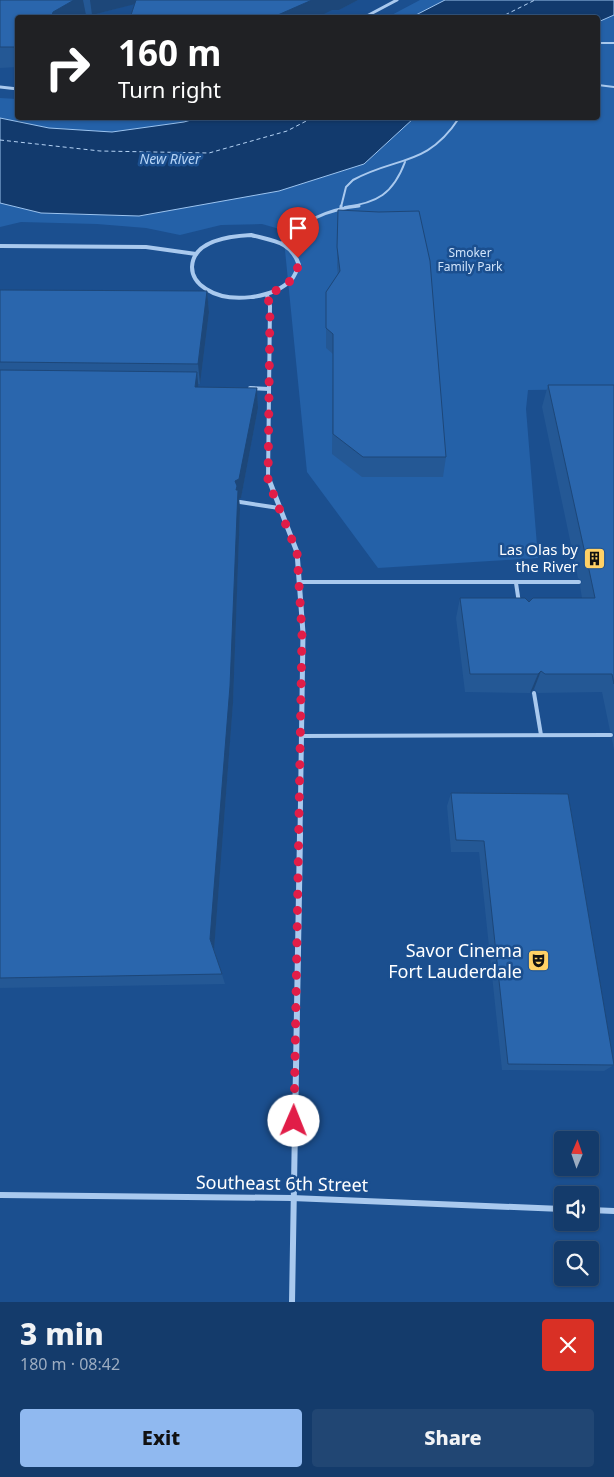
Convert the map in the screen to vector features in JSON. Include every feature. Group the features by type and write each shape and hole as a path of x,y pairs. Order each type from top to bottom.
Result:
{"street":[{"path":"370,15 397,0"},
{"path":"0,87 15,89"},
{"path":"235,236 267,237 282,243 291,249 298,258 299,268 294,278 283,288 267,295 248,298 229,297 212,292 199,284 192,274 191,263 196,254 206,245 219,239 235,236"},
{"path":"0,246 146,247 196,254"},
{"path":"267,295 270,306 268,481 297,552 302,633 292,1198 292,1302"},
{"path":"239,388 269,389"},
{"name":"Southeast 6th Street","path":"0,1195 292,1198 554,1209"},
{"path":"599,1210 614,1211"}],"lane":[{"path":"600,43 614,43"},
{"path":"600,85 614,87"},
{"path":"340,208 347,186 356,178 405,162 427,152 444,140 457,120"},
{"path":"282,243 299,226 318,215 340,208 363,205 389,191 405,162"},
{"path":"240,502 279,508"},
{"path":"299,582 579,582"},
{"path":"516,583 520,609"},
{"path":"534,693 541,735"},
{"path":"301,736 611,735"}],"green space":[{"path":"420,0 445,0 416,15 392,15"},
{"name":"Smoker Family Park","path":"614,15 614,389 528,390 526,409 538,558 378,568 307,472 283,230 262,224 221,225 180,235 146,228 97,224 21,222 0,227 0,203 41,213 139,216 279,191 364,164 412,120 600,120 600,21"},
{"path":"0,98 15,99 15,120 191,120 112,132 49,128 0,118"}],"water":[{"path":"445,0 614,0 614,15 600,21 600,15 416,15"},
{"name":"New River","path":"0,118 49,128 112,132 191,120 412,120 364,164 279,191 139,216 41,213 0,203"}],"building":[{"path":"0,0 74,0 53,12 52,15 15,15 15,47 0,47"},
{"path":"136,0 312,0 278,15 131,15"},
{"path":"338,210 419,211 430,261 446,457 363,457 333,434 333,334 326,328 326,292 340,271 337,247"},
{"path":"0,290 207,291 198,364 0,362"},
{"path":"0,370 197,372 195,387 257,388 239,479 235,481 236,490 238,490 230,686 210,939 222,974 0,978"},
{"path":"548,385 614,385 614,684 612,674 545,674 541,671 538,674 470,674 460,598 525,598 529,602 533,598 595,598 588,565 591,561 586,558"},
{"name":"Savor Cinema Fort Lauderdale","path":"451,793 568,794 614,1065 508,1064 484,841 456,840"}],"ferry route":[{"path":"505,15 535,0"},
{"path":"0,140 100,151 209,153 287,131 308,120"}],"place":[{"name":"Las Olas by the River","path":"594,559"},
{"name":"Savor Cinema Fort Lauderdale","path":"538,961"}],"route":[{"path":"294,1121 302,633 297,552 268,481 270,306 267,295 283,288 294,278 299,268 298,258"}]}
